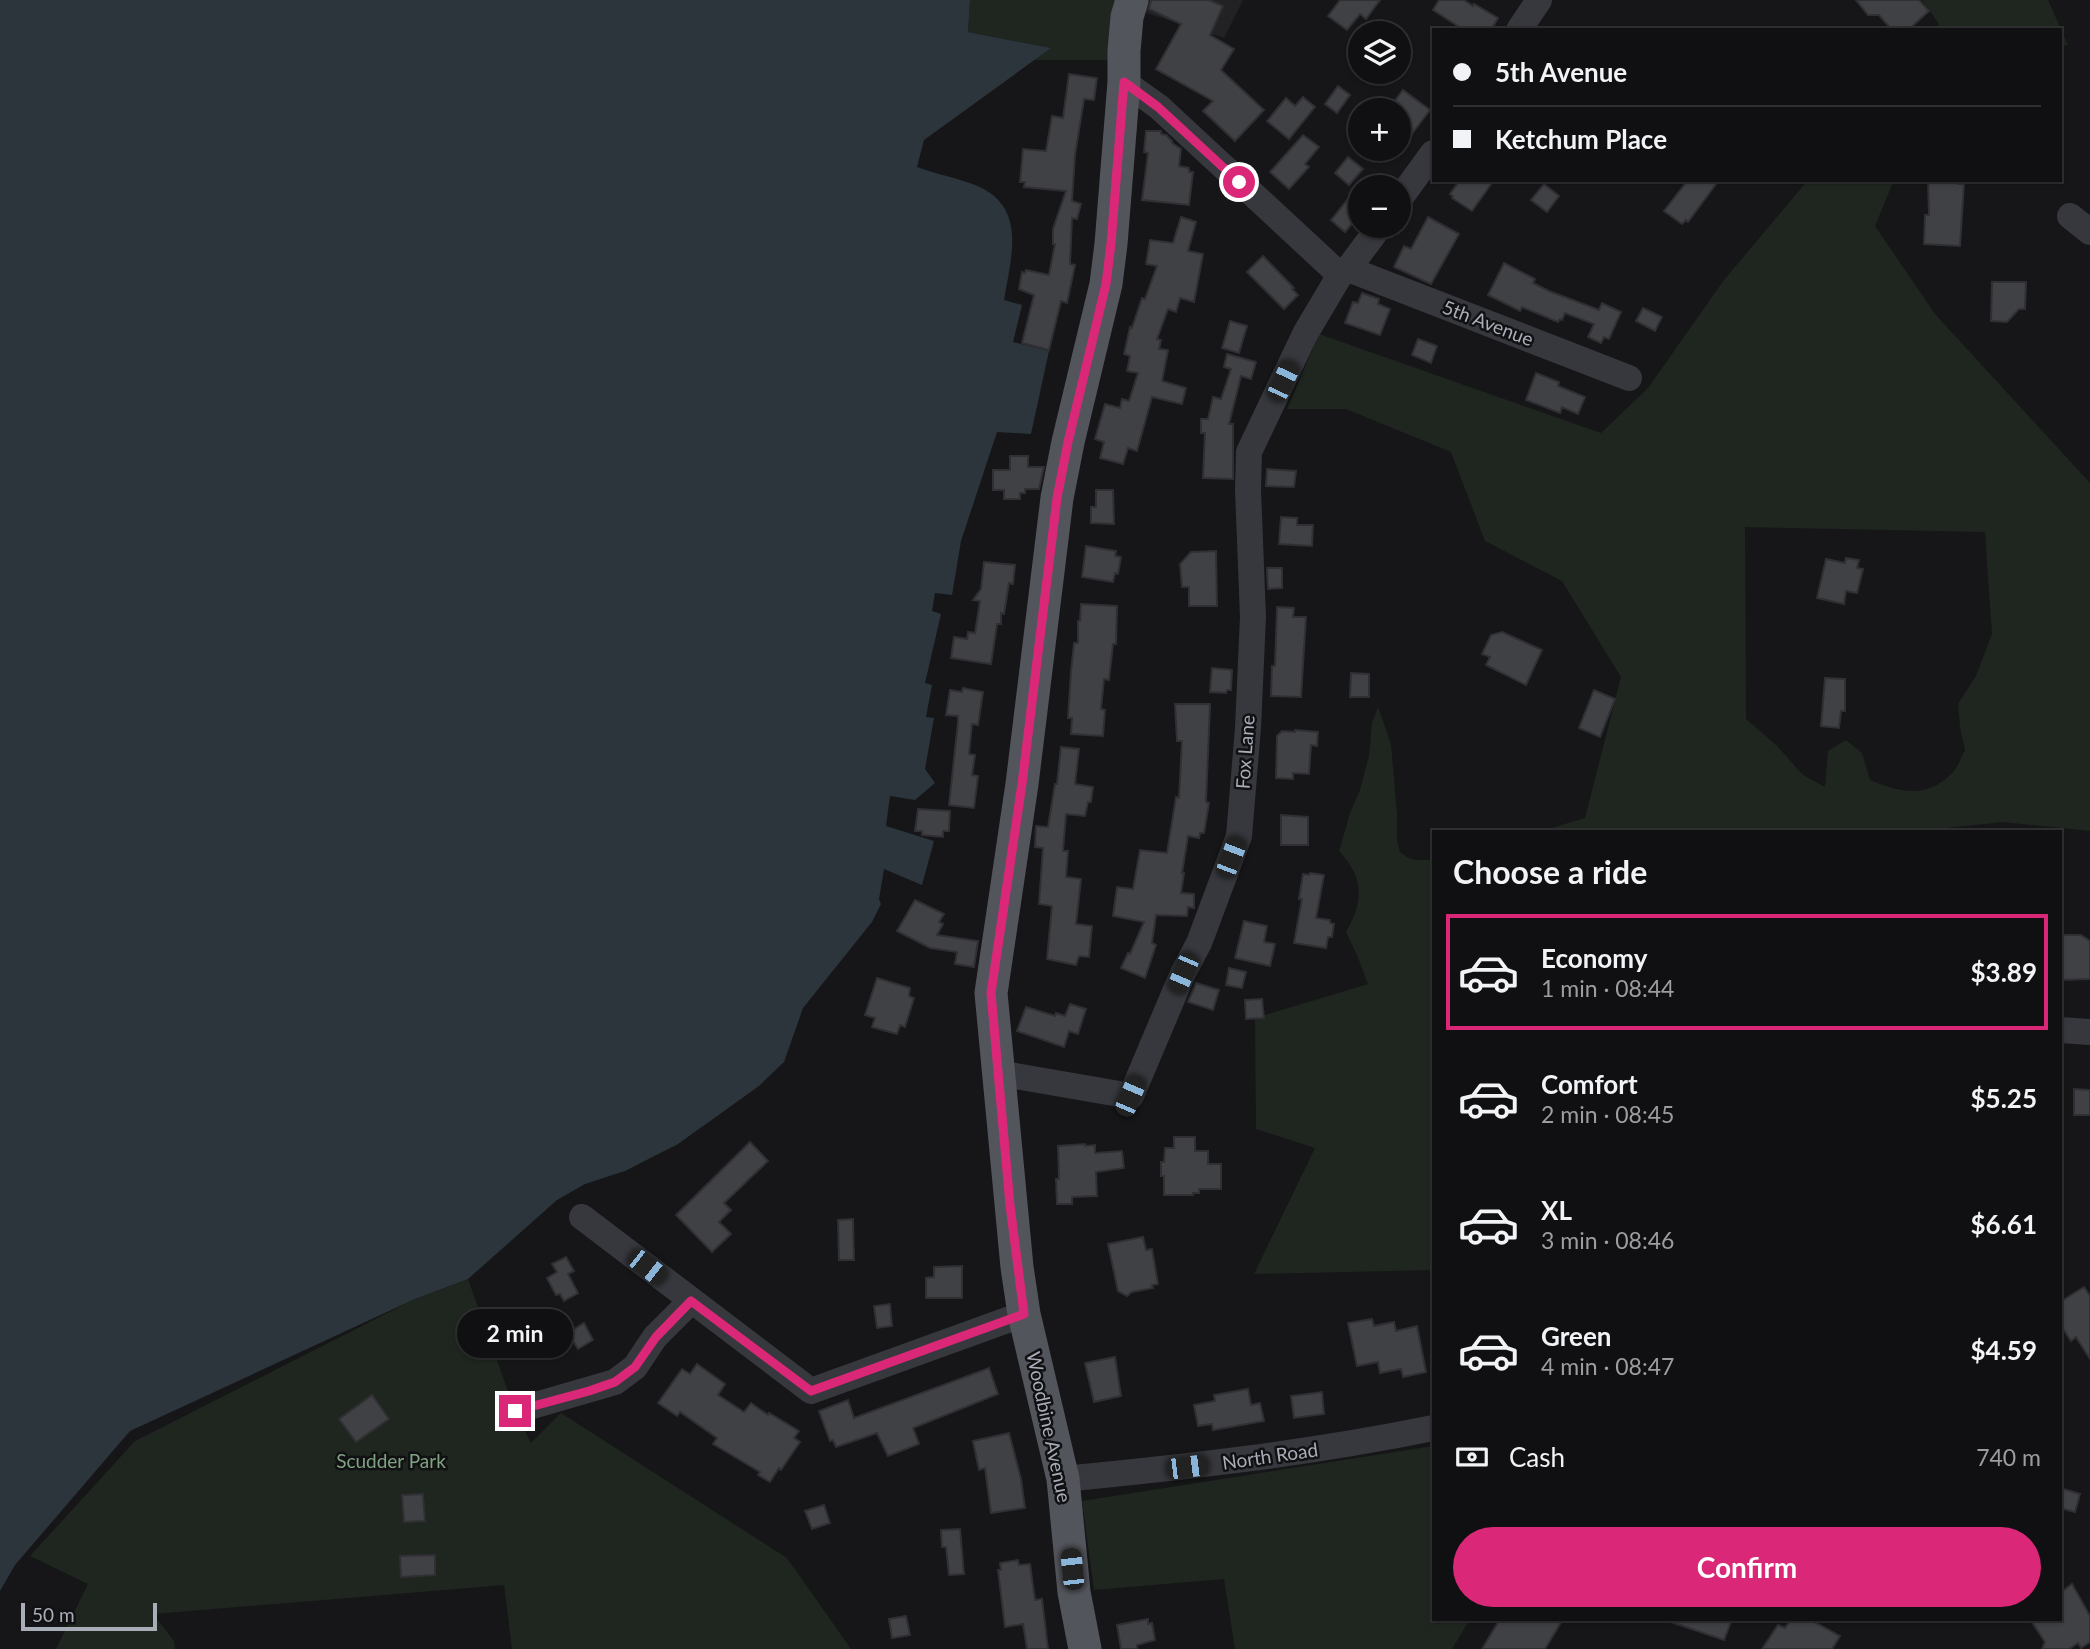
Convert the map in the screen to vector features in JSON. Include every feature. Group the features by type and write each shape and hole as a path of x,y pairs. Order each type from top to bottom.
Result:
{"main road":[{"name":"Woodbine Avenue","path":"1085,1649 1074,1592 1063,1479 1024,1314 1010,1205 991,993 1022,784 1057,498 1106,284 1124,82 1125,37 1132,0"}],"street":[{"path":"1520,28 1539,0"},
{"name":"5th Avenue","path":"1124,82 1158,107 1344,272 1629,378"},
{"path":"1411,183 1432,154"},
{"path":"1344,272 1371,238"},
{"name":"Fox Lane","path":"998,1073 1130,1096 1183,973 1199,943 1239,836 1248,729 1253,617 1249,452 1305,334 1344,272"},
{"path":"2062,1030 2090,1032"},
{"path":"582,1217 811,1391 1024,1314"},
{"path":"515,1411 615,1382 635,1367 656,1337 691,1301"},
{"name":"North Road","path":"1063,1479 1262,1458 1432,1428"}],"shaded area":[{"path":"0,0 970,0 968,32 1051,48 924,140 917,167 975,185 992,194 1003,206 1012,234 1004,300 1022,305 1013,342 1049,351 1031,434 997,432 961,541 952,595 935,593 932,611 941,614 925,683 932,685 926,717 934,718 925,769 935,783 915,800 890,796 886,826 934,841 922,885 884,869 879,899 881,904 872,922 803,1008 784,1062 759,1086 678,1144 625,1171 585,1184 557,1200 468,1279 415,1299 130,1431 15,1565 0,1591"},
{"path":"1149,0 1243,0 1224,38 1144,12"}],"green space":[{"path":"970,0 1119,0 1110,60 1034,60 1050,48 968,32"},
{"path":"1922,0 2048,0 2060,28 1936,28 1939,24"},
{"path":"2062,32 2068,45 2062,46"},
{"path":"1806,182 1893,182 1875,226 1935,314 2090,483 2090,831 2003,822 1927,830 1545,830 1585,818 1621,677 1562,581 1485,541 1451,452 1346,409 1287,409 1319,334 1601,433 1648,388 1724,280","holes":["1745,527 1985,532 1992,634 1976,676 1958,704 1965,750 1951,774 1942,782 1922,790 1891,788 1870,780 1862,753 1846,740 1828,751 1825,787 1803,775 1777,746 1746,719"]},
{"path":"1378,707 1391,744 1400,852 1415,860 1432,860 1432,1270 1254,1274 1315,1148 1256,1129 1255,1018 1368,984 1346,932 1356,910 1359,890 1357,880 1339,851 1369,756 1372,723"},
{"name":"Scudder Park","path":"468,1279 515,1411 531,1443 561,1413 787,1558 851,1649 512,1649 504,1585 153,1614 174,1641 175,1649 56,1649 88,1584 30,1556 135,1441 415,1299"},
{"path":"1432,1446 1432,1621 1469,1621 1452,1649 1235,1649 1224,1579 1094,1590 1082,1501"}],"building":[{"path":"1151,0 1209,0 1223,6 1210,35 1234,49 1221,70 1264,110 1235,141 1203,111 1213,101 1156,69 1181,24 1149,9"},
{"path":"1340,0 1380,0 1366,19 1360,14 1354,21 1348,21 1347,30 1328,16"},
{"path":"1439,0 1464,0 1498,18 1492,28 1461,28 1433,10"},
{"path":"1856,0 1919,0 1929,11 1910,28 1890,28 1879,15 1868,15"},
{"path":"1069,74 1097,78 1094,100 1084,99 1075,155 1072,201 1081,204 1077,219 1072,218 1070,264 1075,265 1067,303 1061,301 1049,350 1022,343 1034,295 1019,289 1022,272 1025,273 1026,270 1049,275 1055,244 1053,229 1066,191 1024,187 1025,182 1020,182 1023,149 1046,151 1052,116 1063,118"},
{"path":"1338,86 1350,95 1337,113 1325,104"},
{"path":"1403,90 1430,110 1411,135 1411,98 1397,98"},
{"path":"1303,97 1315,107 1289,139 1267,121 1286,98 1295,106"},
{"path":"1146,131 1161,131 1161,134 1166,135 1181,149 1179,166 1189,168 1189,172 1193,172 1189,205 1142,200 1148,153 1144,152"},
{"path":"1303,135 1319,147 1305,164 1309,167 1289,189 1270,172"},
{"path":"1348,157 1348,161 1353,161 1363,169 1358,175 1348,175 1348,184 1335,173"},
{"path":"1459,182 1493,182 1472,211 1450,194"},
{"path":"1686,182 1718,182 1688,222 1686,220 1682,224 1664,211"},
{"path":"1928,182 1964,184 1960,246 1924,244 1925,215 1929,215"},
{"path":"1544,184 1559,196 1547,212 1531,200"},
{"path":"1348,199 1348,228 1345,232 1331,220"},
{"path":"1181,217 1196,222 1188,251 1203,254 1194,302 1180,298 1176,312 1168,309 1157,339 1161,340 1159,349 1168,350 1162,381 1186,388 1182,404 1152,397 1137,451 1128,448 1123,464 1100,458 1104,442 1095,439 1105,404 1120,408 1122,399 1129,401 1138,373 1127,371 1130,356 1124,354 1130,327 1132,328 1142,298 1145,299 1157,266 1146,264 1150,240 1173,243"},
{"path":"1428,217 1459,234 1431,284 1394,267 1404,246 1411,249"},
{"path":"1263,256 1298,295 1284,309 1247,272"},
{"path":"1504,263 1535,279 1533,283 1549,291 1599,310 1602,303 1621,312 1609,339 1604,337 1601,343 1588,337 1594,324 1565,313 1558,322 1522,307 1520,311 1488,295"},
{"path":"1992,282 2026,282 2025,309 2019,309 2007,322 1991,321"},
{"path":"1362,293 1379,299 1378,304 1390,309 1380,335 1345,323 1353,302 1358,303"},
{"path":"1643,308 1662,317 1655,331 1636,321"},
{"path":"1230,321 1247,326 1239,353 1222,348"},
{"path":"1418,339 1437,346 1431,363 1412,355"},
{"path":"1227,354 1256,362 1251,379 1241,376 1229,424 1233,424 1233,479 1203,478 1205,433 1201,433 1201,419 1208,419 1213,397 1221,399 1231,369 1224,367"},
{"path":"1536,373 1585,397 1578,414 1562,407 1560,413 1526,400"},
{"path":"1010,456 1028,456 1028,467 1044,467 1039,489 1025,489 1025,493 1020,493 1020,499 1004,499 1004,490 993,490 993,470 1010,470"},
{"path":"1267,469 1296,471 1294,487 1266,486"},
{"path":"1096,490 1113,490 1114,524 1091,523 1091,507 1096,507"},
{"path":"1281,517 1297,518 1297,525 1313,525 1312,546 1279,544"},
{"path":"1086,546 1116,551 1115,556 1121,557 1118,574 1115,573 1113,582 1082,577"},
{"path":"1216,551 1217,606 1189,606 1189,587 1182,587 1180,564 1191,552"},
{"path":"1846,558 1859,560 1857,568 1863,569 1857,593 1846,591 1844,604 1817,598 1826,559 1845,563"},
{"path":"984,562 1015,565 1013,584 1009,583 1004,614 1001,613 1001,624 997,624 991,664 951,658 954,637 967,639 968,632 975,633 980,601 973,600 981,589"},
{"path":"1267,568 1282,568 1282,588 1268,589"},
{"path":"1081,604 1117,606 1116,644 1113,644 1109,680 1104,679 1101,709 1105,710 1103,736 1071,734 1072,718 1068,718 1074,643 1078,643"},
{"path":"1277,607 1294,608 1293,617 1306,617 1301,697 1271,696"},
{"path":"1502,632 1542,650 1526,685 1486,665 1490,657 1482,654 1491,635"},
{"path":"1212,668 1232,670 1231,690 1226,693 1210,692"},
{"path":"1351,673 1369,674 1369,697 1350,697"},
{"path":"1825,678 1845,679 1845,711 1841,711 1839,728 1821,726"},
{"path":"963,688 983,692 978,725 972,724 969,754 975,755 972,775 978,776 974,808 949,805 958,716 946,715 950,690 962,692"},
{"path":"1594,690 1615,699 1600,737 1579,728"},
{"path":"1175,704 1210,704 1206,802 1209,803 1204,833 1200,833 1199,838 1188,836 1182,873 1181,893 1194,894 1194,908 1188,907 1187,916 1156,915 1152,943 1156,945 1145,978 1121,968 1144,922 1113,916 1117,887 1133,889 1140,850 1167,853 1176,797 1179,798 1182,741 1177,741"},
{"path":"1282,731 1318,732 1317,746 1311,745 1309,774 1293,773 1293,779 1276,778 1277,736"},
{"path":"1061,747 1079,749 1075,784 1093,787 1085,816 1066,814 1063,851 1068,851 1066,877 1081,879 1076,924 1092,926 1089,957 1079,956 1076,965 1047,959 1052,906 1039,904 1043,848 1035,847 1036,826 1048,827"},
{"path":"918,809 950,811 949,831 943,831 943,837 922,835 922,831 915,831"},
{"path":"1281,815 1308,817 1308,845 1281,845"},
{"path":"1303,874 1324,875 1316,918 1330,920 1330,923 1334,924 1332,937 1328,937 1326,948 1294,943 1302,899 1299,899"},
{"path":"915,900 944,914 939,922 943,924 937,935 978,941 974,967 955,964 957,952 930,948 897,931"},
{"path":"1244,921 1267,926 1264,942 1275,944 1270,966 1235,958"},
{"path":"2062,935 2081,935 2090,941 2090,979 2062,980"},
{"path":"1229,968 1246,972 1242,988 1226,985"},
{"path":"877,978 910,988 909,996 914,998 905,1027 900,1025 897,1034 872,1027 875,1018 865,1015"},
{"path":"1196,983 1219,990 1213,1010 1188,1002"},
{"path":"1262,999 1264,1018 1246,1019 1245,1000"},
{"path":"1070,1004 1086,1009 1078,1034 1069,1031 1064,1047 1017,1031 1026,1007 1055,1016 1056,1013 1065,1016"},
{"path":"2074,1089 2090,1090 2090,1115 2074,1115"},
{"path":"1174,1137 1195,1137 1195,1151 1208,1151 1208,1164 1221,1164 1221,1189 1199,1189 1199,1193 1193,1195 1164,1195 1161,1162 1164,1162 1165,1148 1174,1148"},
{"path":"750,1142 768,1161 724,1203 731,1210 719,1222 731,1234 712,1252 676,1215"},
{"path":"1095,1145 1095,1153 1122,1151 1124,1168 1096,1172 1097,1196 1072,1197 1072,1204 1057,1204 1058,1146"},
{"path":"853,1219 854,1260 839,1260 838,1220"},
{"path":"1143,1237 1146,1250 1152,1249 1158,1284 1127,1296 1118,1291 1108,1244"},
{"path":"566,1257 574,1271 568,1274 578,1293 564,1301 560,1294 556,1295 547,1278 557,1272 552,1264"},
{"path":"962,1266 962,1298 926,1298 926,1278 934,1277 934,1267"},
{"path":"2084,1287 2090,1296 2090,1359 2076,1337 2071,1341 2062,1327 2062,1301"},
{"path":"890,1304 892,1326 877,1328 874,1306"},
{"path":"1372,1319 1374,1326 1394,1322 1396,1331 1417,1326 1426,1372 1403,1377 1401,1369 1380,1373 1378,1362 1357,1366 1348,1323"},
{"path":"584,1323 593,1340 578,1349 568,1333"},
{"path":"1115,1357 1121,1396 1094,1402 1085,1363"},
{"path":"697,1364 725,1384 718,1395 744,1412 751,1403 799,1431 794,1438 800,1442 770,1482 758,1475 760,1472 713,1444 717,1438 680,1412 677,1416 658,1403 682,1369 690,1374"},
{"path":"989,1368 998,1394 913,1428 919,1444 888,1456 877,1433 836,1447 833,1440 830,1441 819,1411 848,1400 854,1418"},
{"path":"1248,1389 1251,1405 1260,1403 1264,1421 1213,1430 1212,1424 1198,1426 1194,1405 1215,1401 1214,1395"},
{"path":"1322,1392 1324,1414 1294,1418 1291,1396"},
{"path":"372,1395 389,1419 356,1442 339,1419"},
{"path":"1009,1433 1021,1479 1025,1508 991,1513 985,1468 979,1470 973,1441"},
{"path":"2062,1489 2080,1494 2075,1512 2062,1509"},
{"path":"423,1494 425,1521 404,1522 402,1495"},
{"path":"824,1505 830,1523 812,1529 805,1511"},
{"path":"960,1529 964,1574 949,1575 941,1530"},
{"path":"435,1555 435,1575 401,1577 400,1556"},
{"path":"1018,1560 1019,1565 1030,1564 1035,1600 1042,1599 1048,1649 1027,1649 1023,1624 1005,1627 998,1570 1001,1570 1000,1563"},
{"path":"2072,1584 2090,1616 2090,1642 2081,1648 2078,1643 2069,1649 2042,1649 2045,1642 2031,1621 2062,1621 2062,1592"},
{"path":"906,1616 910,1635 892,1638 889,1619"},
{"path":"1148,1619 1148,1624 1152,1623 1155,1640 1137,1645 1137,1649 1121,1649 1117,1625"},
{"path":"1499,1621 1562,1621 1545,1649 1482,1649"},
{"path":"1668,1621 1731,1621 1724,1640"},
{"path":"1790,1621 1813,1621 1840,1636 1832,1649 1762,1649 1778,1625 1785,1628"}],"route":[{"path":"515,1411 615,1382 635,1367 656,1337 691,1301 811,1391 1024,1314 1010,1205 991,993 1022,784 1057,498 1106,284 1124,82 1158,107 1239,182"}]}
